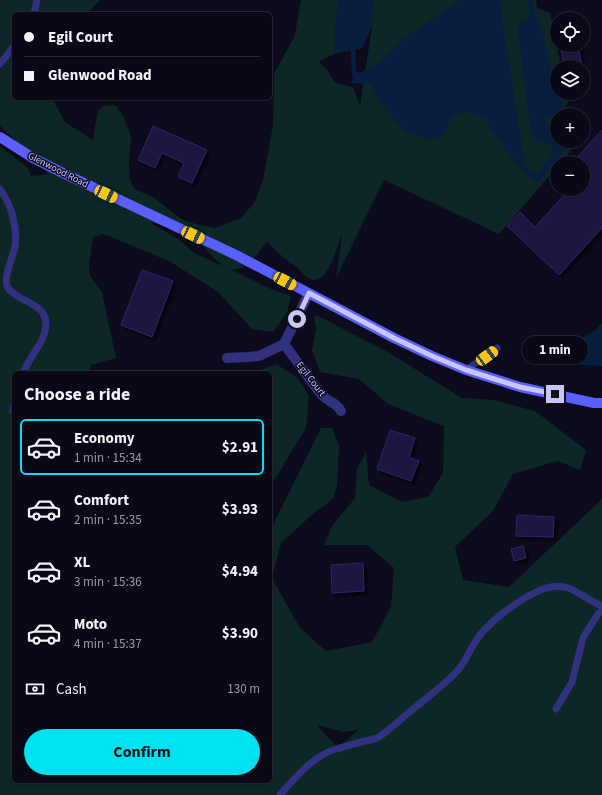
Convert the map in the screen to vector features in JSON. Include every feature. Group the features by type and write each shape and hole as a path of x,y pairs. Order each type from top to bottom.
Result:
{"main road":[{"name":"Glenwood Road","path":"0,137 33,158 236,255 394,338 432,356 466,370 520,387 594,403 602,403"}],"street":[{"path":"227,358 258,356 284,344 309,293"},
{"name":"Egil Court","path":"284,344 324,397 334,403 341,412"}],"lane":[{"path":"34,12 37,0"},
{"path":"0,64 12,49"},
{"path":"0,189 10,209 14,221 16,237 7,275 7,287 12,292 43,312 46,323 46,331 43,339 24,371"},
{"path":"466,370 497,348"},
{"path":"280,795 293,779 312,762 331,751 378,738 450,678 461,666 480,635 498,618 524,599 541,590 553,586 563,586 571,588 602,606"},
{"path":"556,709 572,682 583,638 598,614 602,611"}],"green space":[{"path":"0,0 100,0 89,12 12,12 12,100 53,100 65,122 93,140 98,111 103,106 113,105 117,107 123,116 131,136 129,164 130,180 135,189 154,198 183,220 215,228 241,218 254,203 263,181 273,125 274,74 295,35 301,0 536,0 537,8 550,13 550,52 558,52 560,60 550,60 550,100 567,100 568,103 564,108 550,108 550,148 573,148 566,156 550,156 550,175 499,234 384,180 336,278 342,235 334,257 326,272 321,278 315,280 306,277 296,266 277,252 267,241 257,255 242,268 232,270 271,289 291,296 287,313 273,332 252,329 218,292 171,262 104,234 93,237 89,264 90,276 102,292 116,358 91,365 90,371 12,371 12,783 272,783 272,578 300,628 326,651 372,642 391,607 394,568 367,545 324,545 332,526 355,498 357,469 366,452 369,485 402,502 428,497 443,473 444,426 388,404 359,379 320,372 312,351 316,329 314,318 316,315 386,351 462,398 494,400 535,411 586,450 580,470 558,461 513,474 493,511 455,547 463,580 509,587 602,499 602,795 0,795 0,146 28,168 31,176 49,174 36,163 0,126","holes":["372,28 360,105 353,87 335,83 328,71 319,62 334,54 362,48","149,222 212,237 200,244 223,266 194,253 178,239","317,725 344,732 358,730 338,748"]},
{"path":"276,364 297,377 309,396 306,428 273,482 272,371 258,371"},
{"path":"321,428 332,428 339,446 337,485 333,499 314,513 281,543 272,578 272,527"}],"water":[{"path":"339,0 373,0 372,26 362,48 334,54 335,22"},
{"path":"461,0 500,1 525,166 519,167 483,117 464,111 452,117 444,134 433,141 407,132 387,111 371,84 351,83 354,76 380,62 401,41"},
{"path":"530,13 536,15 539,21 550,65 550,100 561,100 565,108 550,108 550,116 548,116 545,121 550,129 550,145 538,140 531,131 518,31 521,21 527,19"},
{"path":"552,148 565,148 559,156 551,156 553,153"},
{"path":"550,157 550,167 537,184 535,180 528,175 529,173 537,174"},
{"path":"602,323 602,366 551,363 546,357 594,331"}],"building":[{"path":"562,52 579,52 581,60 563,60"},
{"path":"153,126 207,150 192,183 178,177 184,163 162,153 155,168 138,160"},
{"path":"602,130 602,228 559,275 507,226 520,212 535,227 564,196 590,196 590,156 578,156 586,148 590,148 590,143"},
{"path":"142,270 173,281 152,337 121,325"},
{"path":"390,430 415,438 409,457 419,461 411,481 377,469"},
{"path":"517,515 554,517 553,537 516,536"},
{"path":"523,546 526,558 514,561 511,549"},
{"path":"363,563 364,591 332,593 331,565"}],"waterway":[{"path":"529,0 533,20"},
{"path":"353,50 354,74 363,74"},
{"path":"520,162 521,165 533,177"}],"route":[{"path":"297,319 309,293 394,338 466,370 520,387 555,394"}]}
